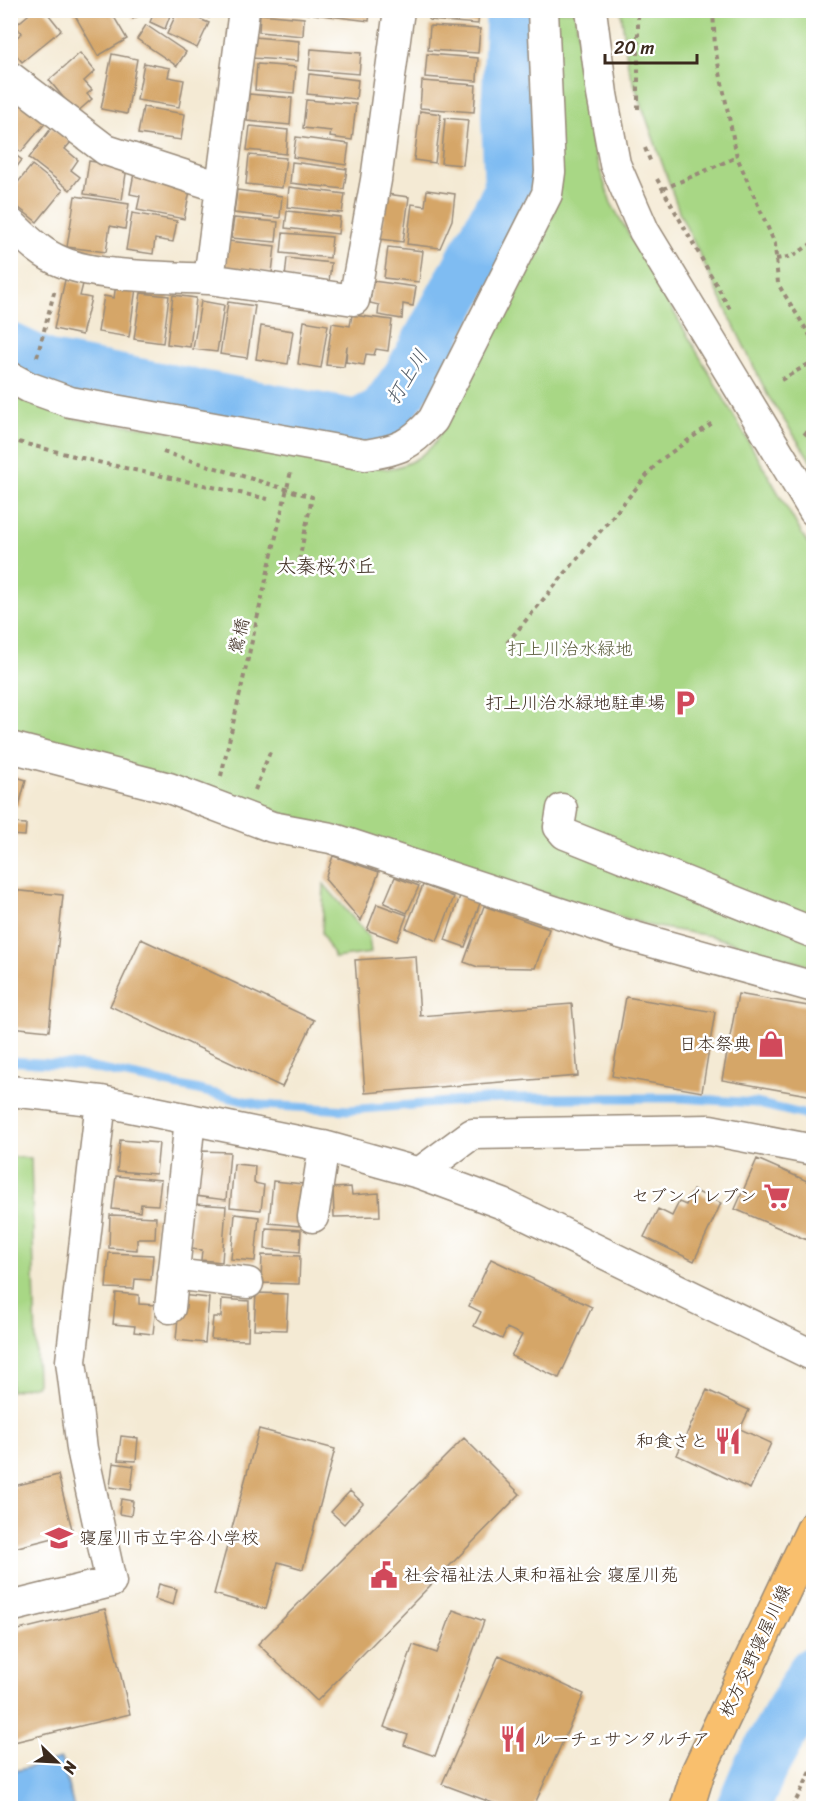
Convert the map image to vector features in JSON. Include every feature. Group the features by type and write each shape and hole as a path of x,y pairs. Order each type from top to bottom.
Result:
{"main road":[{"name":"枚方交野寝屋川線","path":"687,1809 698,1772 813,1527"}],"street":[{"path":"209,279 244,10"},
{"path":"10,223 37,248 62,262 99,272 209,279 354,300 376,180 399,10"},
{"path":"10,377 28,387 70,402 365,455 392,451 415,439 432,420 547,194 550,172 543,10"},
{"path":"591,10 602,94 615,164 644,231 813,511"},
{"path":"10,77 106,150 220,187"},
{"path":"10,747 169,788 272,827 331,838 620,933 813,987"},
{"path":"562,809 559,827 565,834 813,933"},
{"path":"10,1091 100,1101 190,1119 324,1146 419,1173 503,1204 813,1356"},
{"path":"10,1607 111,1582 82,1449 71,1360 100,1101"},
{"path":"170,1308 190,1119"},
{"path":"419,1173 472,1134 710,1130 813,1150"},
{"path":"313,1217 324,1146"},
{"path":"173,1274 248,1283"}],"path":[{"path":"638,10 638,115"},
{"path":"713,10 715,48 738,157 775,244 778,284 813,342"},
{"path":"644,145 654,173 734,317"},
{"path":"663,189 738,157"},
{"path":"776,259 793,256 813,242"},
{"path":"42,339 62,262"},
{"path":"781,380 813,361"},
{"path":"507,643 658,462 715,421"},
{"path":"798,425 813,442"},
{"path":"10,440 102,463 268,499"},
{"name":"鶯橋","path":"220,782 287,489"},
{"path":"298,561 312,497"},
{"path":"254,793 270,752"},
{"path":"792,1809 813,1766"}],"green space":[{"name":"打上川治水緑地","path":"554,11 575,11 594,152 611,203 813,553 813,967 711,936 651,926 123,765 11,736 10,391 76,419 153,428 284,453 389,469 409,463 420,456 435,443 554,213"},
{"path":"621,11 813,11 813,464 768,396 680,214 628,66"},
{"path":"324,884 369,937 371,953 335,958 322,934"},
{"path":"11,1157 31,1158 37,1385 11,1391"}],"water":[{"path":"61,1759 74,1808 11,1808 11,1772"}],"building":[{"path":"34,10 45,10 61,30 22,62 10,47 10,43 22,33 15,26"},
{"path":"72,10 110,10 127,39 98,56"},
{"path":"129,10 149,10 133,19"},
{"path":"155,10 172,10 165,29 150,22"},
{"path":"178,10 209,23 197,48 167,34"},
{"path":"192,10 213,10 209,18"},
{"path":"289,10 310,10 309,14"},
{"path":"315,10 370,10 369,21 314,14"},
{"path":"430,10 479,10 478,24 429,20"},
{"path":"260,14 304,18 303,36 259,32"},
{"path":"146,25 186,52 177,66 137,39"},
{"path":"430,26 480,29 478,53 428,50"},
{"path":"254,37 299,41 298,61 252,58"},
{"path":"311,49 361,53 359,74 309,70"},
{"path":"80,53 95,71 84,81 92,90 87,94 92,99 76,113 49,80"},
{"path":"112,54 137,59 127,114 101,109"},
{"path":"427,54 478,58 477,81 425,77"},
{"path":"144,63 170,68 168,77 184,80 179,107 137,100"},
{"path":"257,64 296,67 294,93 255,90"},
{"path":"309,74 358,80 356,99 307,94"},
{"path":"422,81 476,85 474,112 420,108"},
{"path":"249,94 292,98 290,125 247,121"},
{"path":"18,96 47,121 21,152 10,143 10,105"},
{"path":"306,100 356,104 352,140 330,137 331,131 303,128"},
{"path":"143,107 185,114 181,140 138,134"},
{"path":"420,111 441,114 435,163 414,160"},
{"path":"445,118 468,120 463,165 441,163"},
{"path":"250,126 288,130 286,154 247,150"},
{"path":"52,127 71,142 65,149 78,160 71,170 80,177 70,190 29,158"},
{"path":"296,137 349,144 346,165 293,157"},
{"path":"10,151 22,160 10,176"},
{"path":"249,155 286,158 282,188 246,184"},
{"path":"89,161 127,167 122,200 84,194"},
{"path":"292,162 347,169 344,189 290,183"},
{"path":"32,165 63,190 37,222 10,201 10,192"},
{"path":"135,168 171,176 169,186 190,191 184,219 137,210 140,196 130,194"},
{"path":"289,187 345,194 342,213 287,207"},
{"path":"237,190 282,196 280,218 234,213"},
{"path":"427,190 455,194 452,220 440,248 407,244 412,204 425,206"},
{"path":"386,194 409,197 403,242 380,239"},
{"path":"75,196 129,204 125,229 110,226 106,252 67,247"},
{"path":"287,211 340,217 338,234 285,228"},
{"path":"132,213 177,221 173,242 155,239 153,254 126,250"},
{"path":"234,218 278,222 276,242 231,238"},
{"path":"283,233 332,237 330,258 281,253"},
{"path":"228,241 275,246 272,273 225,267"},
{"path":"388,247 423,251 419,282 384,278"},
{"path":"287,258 331,263 329,283 285,278"},
{"path":"65,280 83,284 80,296 91,298 82,335 54,329"},
{"path":"373,281 416,287 413,306 403,304 402,319 378,315 379,305 370,303"},
{"path":"116,284 136,288 129,337 98,332 104,296 114,298"},
{"path":"141,293 169,296 163,343 134,339"},
{"path":"173,295 196,298 190,347 167,344"},
{"path":"201,301 224,305 217,352 193,349"},
{"path":"228,302 255,306 247,358 220,354"},
{"path":"352,315 392,320 388,351 376,349 374,355 366,354 364,365 346,362 347,346 344,367 326,365 332,323 350,326"},
{"path":"304,321 328,325 321,368 298,364"},
{"path":"261,326 293,331 288,364 256,359"},
{"path":"10,775 26,780 19,806 10,804"},
{"path":"10,823 26,824 25,836 10,835"},
{"path":"333,856 379,872 361,921 325,879"},
{"path":"395,877 419,886 407,913 384,903"},
{"path":"423,885 454,897 437,941 406,928"},
{"path":"10,890 63,895 49,1031 10,1027"},
{"path":"460,896 480,903 465,947 445,940"},
{"path":"377,904 407,915 397,941 367,930"},
{"path":"484,906 549,929 535,968 478,967 464,962"},
{"path":"141,939 314,1020 282,1087 110,1006"},
{"path":"416,956 420,1016 572,1004 578,1076 365,1093 355,960"},
{"name":"日本祭典","path":"738,994 814,1007 814,1096 722,1080"},
{"path":"626,997 715,1012 702,1092 612,1076"},
{"path":"120,1140 159,1143 156,1174 117,1171"},
{"path":"201,1151 230,1152 226,1200 195,1196"},
{"name":"セブンイレブン","path":"757,1159 814,1184 814,1243 735,1209"},
{"path":"234,1164 255,1166 254,1183 264,1185 261,1210 230,1207"},
{"path":"116,1176 161,1180 158,1205 141,1204 140,1212 112,1209"},
{"path":"273,1181 303,1184 299,1226 269,1223"},
{"path":"351,1187 352,1195 379,1193 380,1216 334,1217 333,1188"},
{"path":"693,1190 721,1203 694,1261 644,1237 658,1209 672,1216 679,1202 686,1205"},
{"path":"194,1204 226,1206 222,1262 201,1260 202,1250 191,1249"},
{"path":"235,1214 259,1217 255,1261 231,1259"},
{"path":"110,1215 156,1217 155,1239 137,1239 137,1250 109,1248"},
{"path":"266,1228 301,1230 300,1252 265,1249"},
{"path":"109,1253 153,1255 151,1280 135,1279 134,1289 106,1288"},
{"path":"262,1255 300,1256 299,1284 261,1283"},
{"path":"491,1259 592,1307 559,1378 511,1356 522,1335 507,1328 502,1339 474,1326 481,1312 469,1306"},
{"path":"116,1293 139,1295 139,1304 156,1305 153,1334 134,1332 135,1326 113,1324"},
{"path":"256,1293 288,1294 286,1330 254,1329"},
{"path":"180,1295 209,1298 205,1343 176,1340"},
{"path":"222,1299 249,1301 248,1340 211,1339 213,1317 221,1317"},
{"path":"707,1390 749,1410 740,1429 771,1443 750,1489 677,1455"},
{"path":"259,1429 335,1449 303,1569 278,1562 266,1609 214,1594"},
{"path":"121,1436 138,1438 136,1461 118,1460"},
{"path":"464,1438 520,1494 317,1701 258,1644"},
{"path":"113,1463 134,1466 131,1490 110,1487"},
{"path":"58,1475 73,1533 10,1549 10,1487"},
{"path":"350,1491 363,1503 344,1524 331,1512"},
{"path":"121,1499 133,1501 131,1516 119,1514"},
{"path":"159,1584 177,1589 173,1605 155,1599"},
{"path":"105,1609 130,1714 10,1743 10,1632"},
{"path":"453,1610 484,1621 435,1756 404,1745 408,1735 384,1727 413,1645 437,1653"},
{"name":"ルーチェサンタルチア","path":"499,1655 584,1694 533,1808 506,1808 442,1784"}],"waterway":[{"name":"打上川","path":"10,350 49,368 357,427 384,413 410,377 511,191 508,115 513,10"},
{"path":"10,1061 83,1066 261,1105 349,1110 498,1098 681,1098 755,1103 814,1117"},
{"path":"743,1808 760,1768 814,1673"}],"place":[{"name":"打上川治水緑地駐車場","path":"685,703"},
{"name":"日本祭典","path":"771,1044"},
{"name":"セブンイレブン","path":"777,1196"},
{"name":"和食さと","path":"728,1441"},
{"name":"寝屋川市立宇谷小学校","path":"59,1538"},
{"name":"社会福祉法人東和福祉会 寝屋川苑","path":"384,1575"},
{"name":"ルーチェサンタルチア","path":"513,1739"}],"district":[{"name":"太秦桜が丘","path":"326,566"}]}
